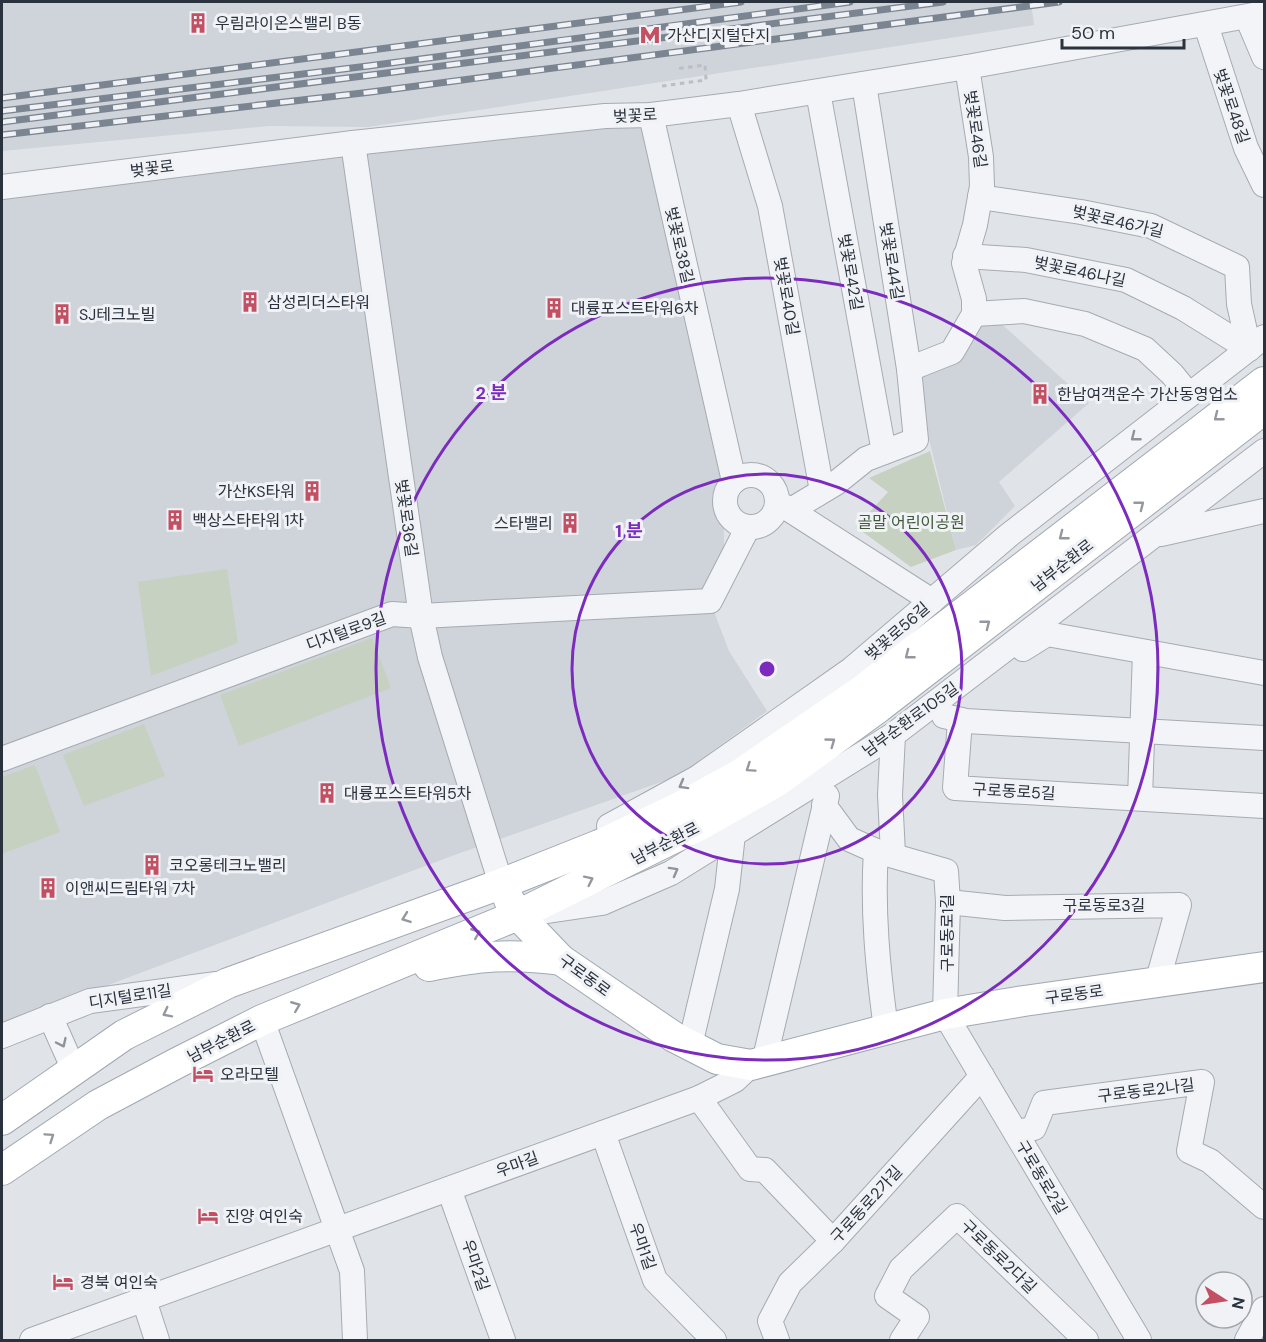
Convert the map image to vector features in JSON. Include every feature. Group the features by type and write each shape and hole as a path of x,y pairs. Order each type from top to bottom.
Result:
{"main road":[{"name":"남부순환로","path":"2,1120 124,1035 228,983 501,884 599,845 682,806 739,775 864,689 1264,382"},
{"name":"남부순환로","path":"2,1170 98,1105 262,1020 518,915 700,825 776,782 879,707 1264,409"},
{"name":"구로동로","path":"501,884 518,915 561,960 674,1037 717,1059 757,1064 945,1014 1264,967"},
{"path":"359,981 488,955 520,955 561,960"}],"street":[{"name":"벚꽃로","path":"2,187 353,143 605,116 651,115 740,104 967,67 1256,15"},
{"path":"1256,15 1264,57"},
{"name":"벚꽃로48길","path":"1206,25 1246,148 1264,185"},
{"name":"벚꽃로46길","path":"967,67 981,157 980,197 964,262 974,299 974,314"},
{"name":"벚꽃로44길","path":"864,84 909,369 916,440 884,452"},
{"name":"벚꽃로42길","path":"818,92 884,452"},
{"name":"벚꽃로40길","path":"740,104 770,206 822,491"},
{"name":"벚꽃로38길","path":"651,115 734,480 726,494 726,510 736,523 748,527"},
{"name":"벚꽃로36길","path":"353,143 421,616 430,657 501,884"},
{"name":"벚꽃로46가길","path":"980,197 1059,208 1151,226 1237,267 1239,304 1257,343"},
{"name":"벚꽃로46나길","path":"965,256 1026,260 1126,280 1257,343"},
{"path":"909,369 952,352 974,314 1024,311 1085,324 1145,349 1172,374 1189,396"},
{"name":"벚꽃로56길","path":"501,884 697,778 852,669 932,601 1005,527 1189,396 1257,343"},
{"name":"남부순환로105길","path":"518,915 602,903 671,873 832,773 893,735 1264,451"},
{"path":"748,527 765,524 775,510 822,491 866,459 884,452"},
{"path":"734,480 750,474 759,476 772,486 784,506 932,601"},
{"path":"1154,536 1264,511"},
{"name":"디지털로9길","path":"2,759 365,622 392,614 421,616 710,601 748,527"},
{"path":"972,674 982,678 993,672 1047,633 1264,673"},
{"path":"1140,798 1145,651"},
{"path":"923,712 960,720 1264,738"},
{"name":"구로동로5길","path":"960,720 956,788 1264,806"},
{"path":"886,1029 877,962 874,879 885,852 893,735"},
{"path":"757,1064 832,773"},
{"name":"구로동로1길","path":"824,805 849,839 946,871 948,902 945,1014"},
{"path":"690,1045 727,889 733,834"},
{"name":"구로동로3길","path":"948,902 1005,908 1179,905 1157,982"},
{"name":"디지털로11길","path":"2,1036 90,1001 228,983"},
{"name":"구로동로2길","path":"945,1014 1133,1338"},
{"path":"50,1016 75,1070"},
{"path":"262,1020 335,1230 352,1271 355,1341"},
{"name":"우마길","path":"32,1341 717,1092 757,1064"},
{"name":"구로동로2가길","path":"777,1341 770,1321 790,1283 832,1241 982,1076"},
{"name":"구로동로2나길","path":"1016,1133 1034,1128 1044,1103 1203,1082 1189,1151 1210,1161 1264,1207"},
{"path":"699,1098 750,1169 765,1170 832,1241"},
{"name":"우마1길","path":"603,1133 655,1280 714,1341"},
{"name":"우마2길","path":"449,1189 503,1341"},
{"name":"구로동로2다길","path":"902,1341 917,1317 887,1296 902,1269 957,1216 1086,1341"},
{"path":"144,1300 157,1341"},
{"path":"1247,1341 1264,1309"}],"path":[{"path":"662,86 706,80 705,65 675,69"}],"shaded area":[{"path":"2,2 1031,2 1034,25 368,127 269,126 2,151"},
{"path":"651,115 723,435 724,550 710,601 729,651 767,711 678,776 449,857 103,987 2,1029 2,191"},
{"name":"한남여객운수 가산동영업소","path":"980,318 996,319 1089,403 999,482 1015,506 976,545 956,550 914,377"}],"green space":[{"name":"골말 어린이공원","path":"930,451 956,550 911,567 856,527 888,492 869,478"},
{"path":"227,569 238,643 151,676 138,582"},
{"path":"372,638 391,688 239,746 220,695"},
{"path":"144,724 165,776 84,806 63,755"},
{"path":"35,765 60,832 2,854 2,777"}],"railway":[{"path":"2,98 741,2"},
{"path":"2,111 368,66 850,2"},
{"path":"2,122 943,2"},
{"path":"2,135 371,92 1059,2"}],"place":[{"name":"우림라이온스밸리 B동","path":"198,23"},
{"name":"가산디지털단지","path":"650,35"},
{"name":"삼성리더스타워","path":"250,302"},
{"name":"대륭포스트타워6차","path":"554,308"},
{"name":"SJ테크노빌","path":"62,314"},
{"name":"한남여객운수 가산동영업소","path":"1040,394"},
{"name":"가산KS타워","path":"312,491"},
{"name":"백상스타타워 1차","path":"175,520"},
{"name":"스타밸리","path":"570,523"},
{"name":"대륭포스트타워5차","path":"327,793"},
{"name":"코오롱테크노밸리","path":"152,865"},
{"name":"이앤씨드림타워 7차","path":"48,888"},
{"name":"오라모텔","path":"203,1074"},
{"name":"진양 여인숙","path":"208,1216"},
{"name":"경북 여인숙","path":"63,1282"}]}
